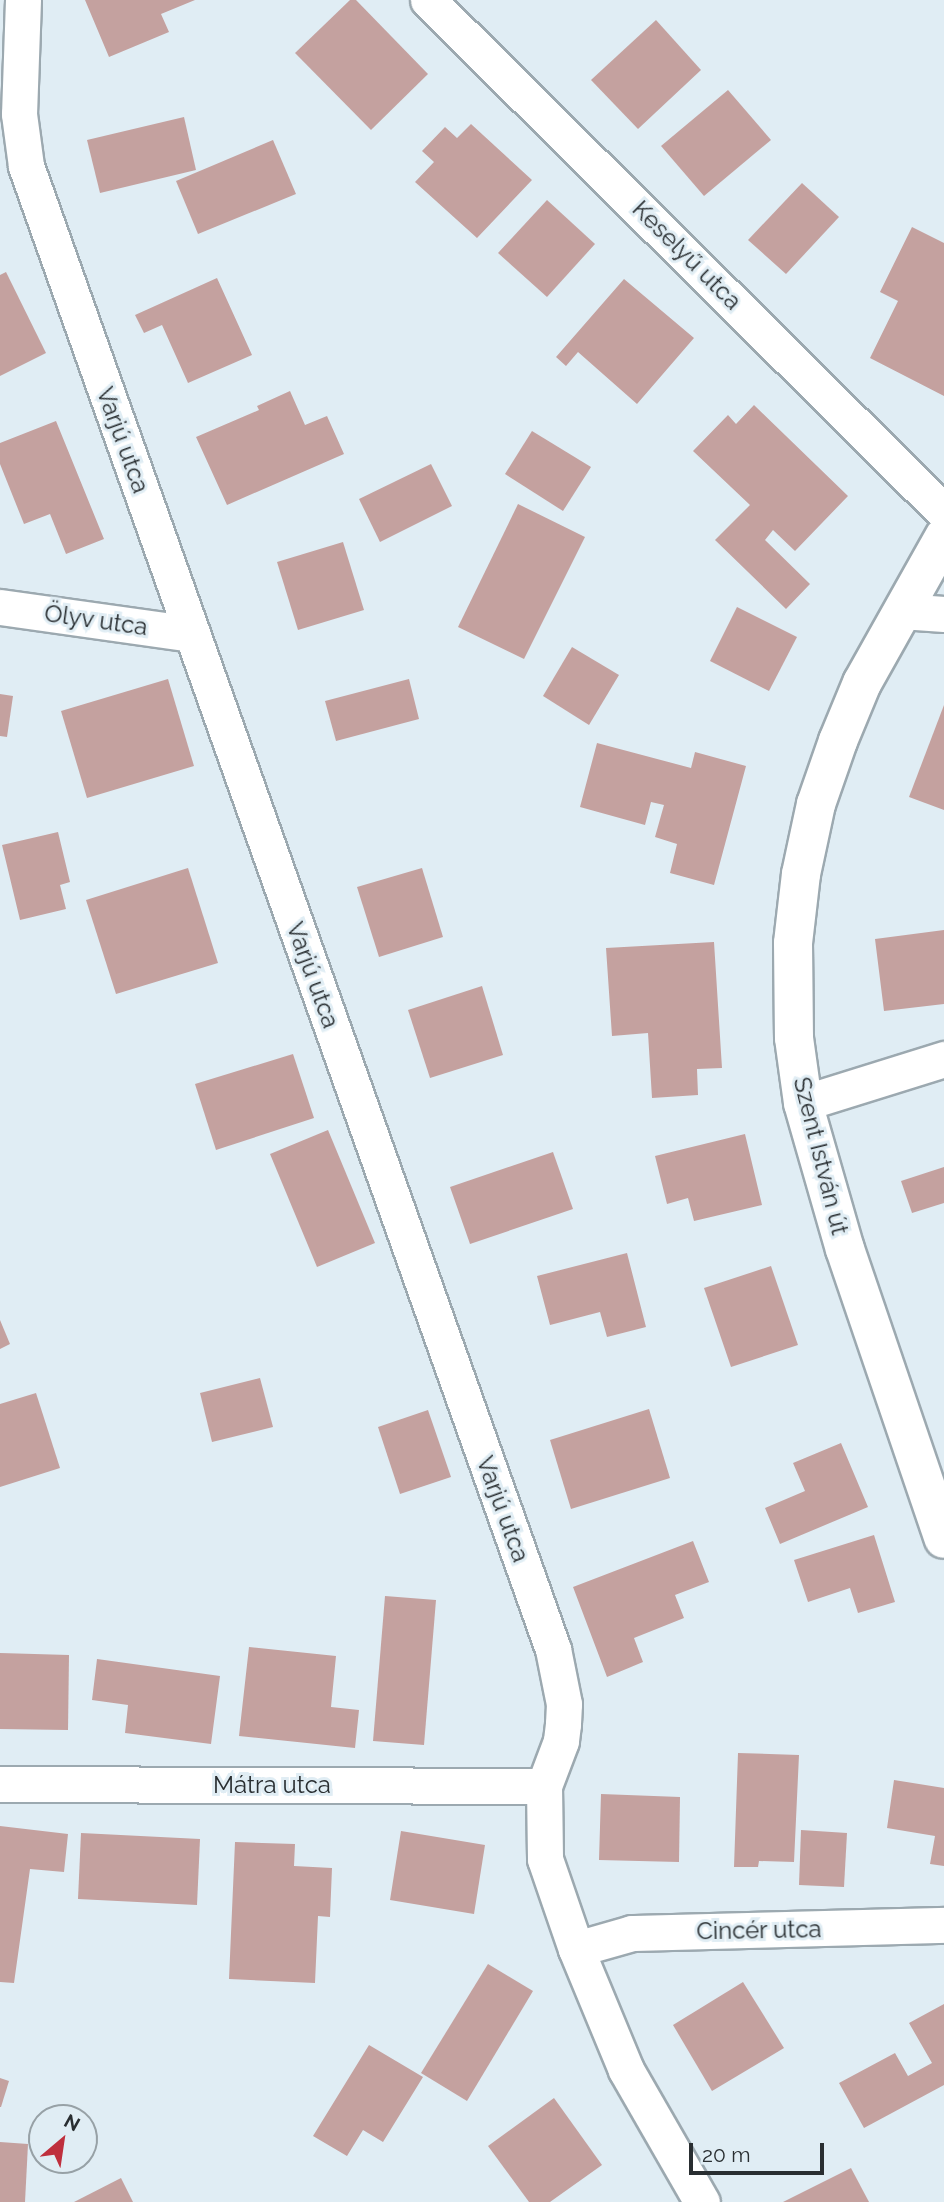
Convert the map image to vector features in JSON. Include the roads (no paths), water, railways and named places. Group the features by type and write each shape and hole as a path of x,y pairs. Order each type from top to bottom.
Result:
{"street":[{"name":"Varjú utca","path":"23,0 19,114 26,166 553,1649 564,1704 561,1741 544,1786 545,1859 576,1949 626,2070 702,2202"},
{"name":"Keselyű utca","path":"428,0 944,512"},
{"name":"Szent István út","path":"944,537 862,684 838,741 816,804 801,874 793,943 794,1038 803,1103 845,1249 944,1539"},
{"name":"Ölyv utca","path":"0,607 192,634"},
{"path":"901,611 944,614"},
{"path":"803,1103 944,1059"},
{"name":"Mátra utca","path":"0,1784 544,1786"},
{"name":"Cincér utca","path":"576,1949 632,1933 944,1925"}]}
